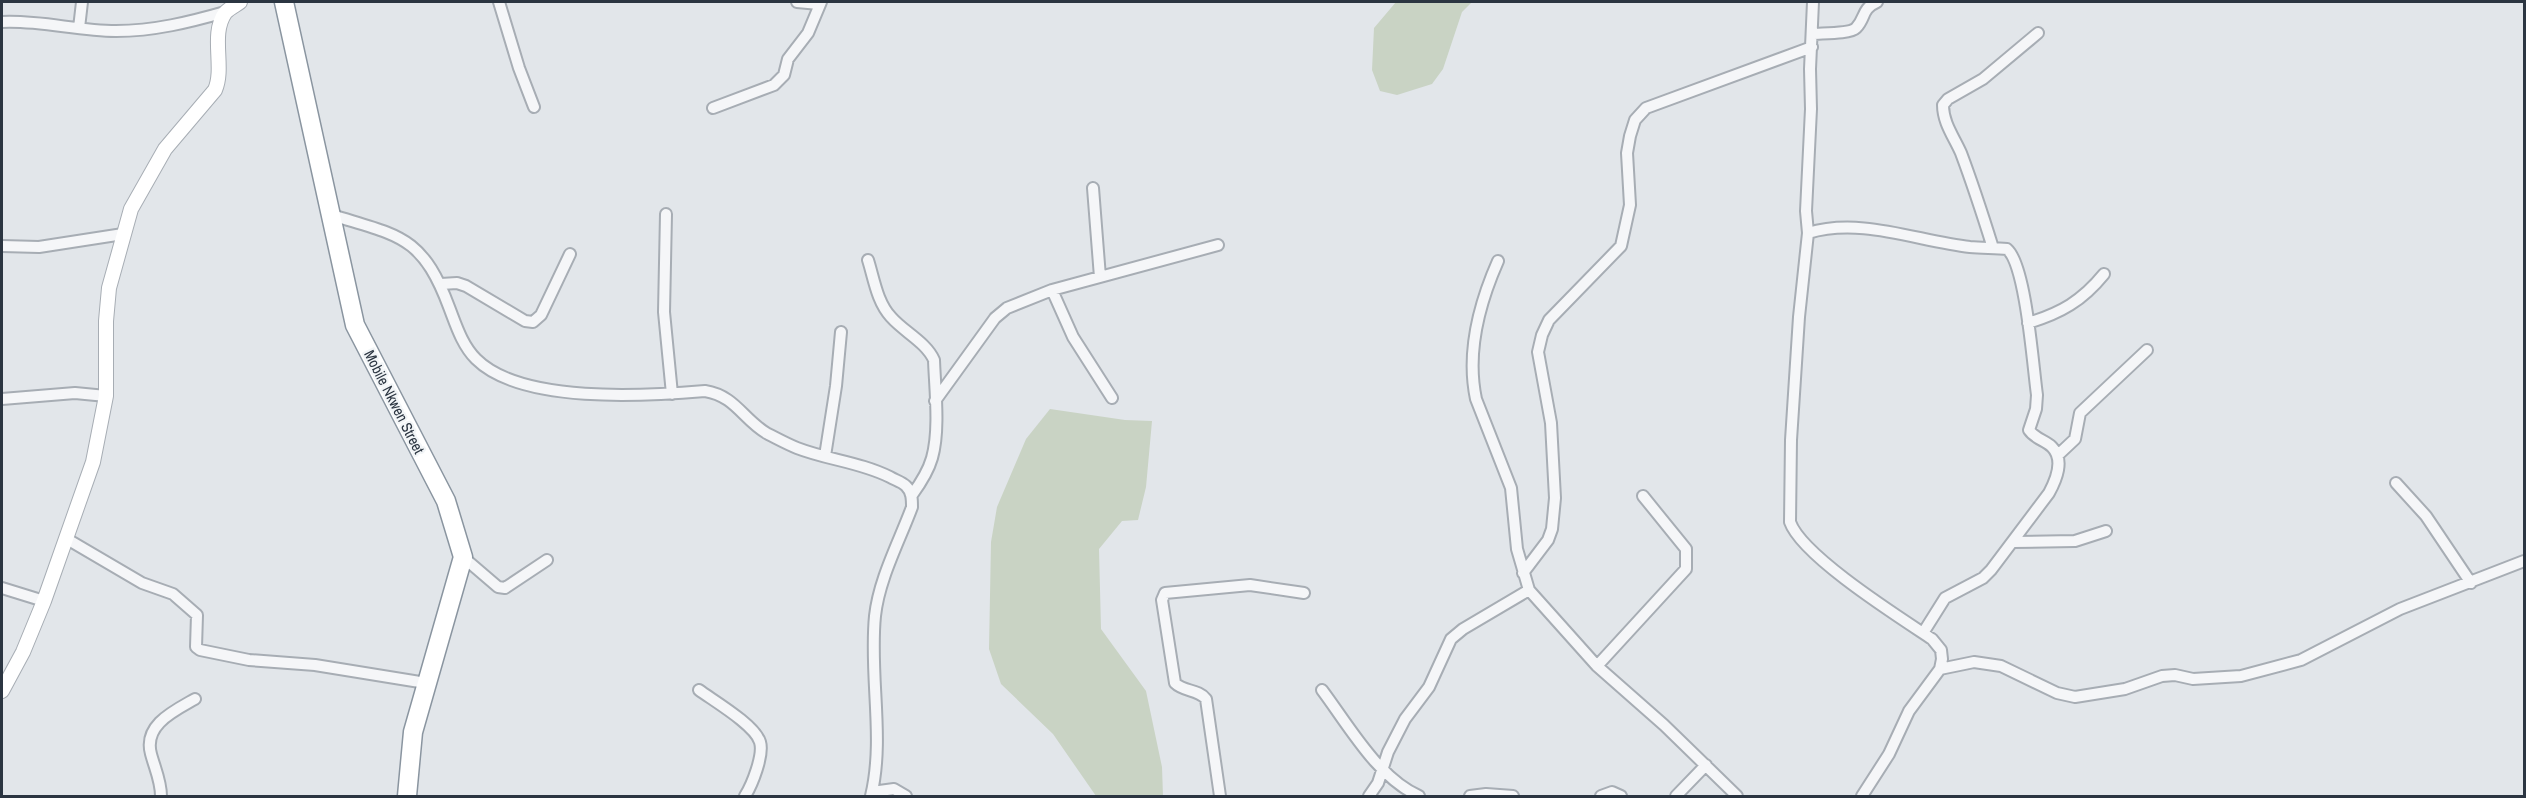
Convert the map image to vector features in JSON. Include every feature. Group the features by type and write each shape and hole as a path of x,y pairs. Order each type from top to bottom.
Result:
{"highway":[{"name":"Mobile Nkwen Street","path":"284,2 355,326 446,501 463,557"},
{"path":"407,796 406,784 413,732 463,557"}],"street":[{"path":"79,28 82,2"},
{"path":"2,22 31,21 117,31 175,26 225,12 240,2"},
{"path":"499,2 519,68 534,107"},
{"path":"713,108 774,85 783,75 788,59 808,33 820,3 797,2"},
{"path":"1813,2 1806,201 1808,233 1800,306 1791,440 1790,522 1793,532 1807,546 1857,588 1923,633 1941,650 1940,669 1909,711 1889,754 1862,796"},
{"path":"1812,34 1850,32 1857,28 1868,6 1877,2"},
{"path":"2,691 23,652 44,601 93,462 106,396 106,321 109,288 131,209 165,149 215,90 220,79 219,35 225,12"},
{"path":"1993,248 1975,191 1946,124 1942,105 1983,79 2038,33"},
{"path":"1523,573 1548,540 1552,529 1555,498 1551,423 1538,352 1542,335 1556,312 1621,246 1630,205 1627,153 1635,120 1646,108 1668,98 1708,87 1812,47"},
{"path":"1093,188 1100,277"},
{"path":"666,214 664,312 672,394"},
{"path":"332,215 395,235 420,252 441,284 466,347 477,360 508,379 561,391 605,395 705,391 718,393 729,399 747,418 764,431 798,448 874,470 906,486 912,495"},
{"path":"1808,233 1825,228 1844,228 1932,239 1970,247 2007,249 2012,253 2026,304 2037,395 2036,409 2029,430 2034,437 2052,447 2058,454 2059,466 2056,480 2013,542 1983,578 1945,598 1923,633"},
{"path":"2,246 39,247 123,234"},
{"path":"935,401 995,318 1007,308 1052,290 1218,244"},
{"path":"441,284 457,283 466,286 525,321 533,322 541,315 570,254"},
{"path":"868,261 883,306 890,316 930,351 934,360 935,401 932,458 924,477 912,495 912,507 882,584 876,609 876,741 871,794 894,789 906,796"},
{"path":"1498,261 1488,284 1475,338 1473,384 1476,399 1510,488 1517,549 1529,590 1597,666 1737,796"},
{"path":"2028,323 2055,315 2088,294 2104,274"},
{"path":"1052,290 1073,338 1112,398"},
{"path":"825,456 836,386 841,332"},
{"path":"2058,454 2075,439 2080,413 2147,350"},
{"path":"2,399 75,393 106,396"},
{"path":"2396,483 2426,516 2471,583"},
{"path":"1597,666 1686,569 1686,549 1643,496"},
{"path":"2013,542 2075,541 2106,531"},
{"path":"67,539 142,583 173,594 197,615 195,642 200,650 249,660 315,665 426,683"},
{"path":"463,557 498,587 505,588 547,560"},
{"path":"1940,669 1974,662 2001,666 2058,693 2075,697 2125,689 2162,676 2175,675 2193,679 2241,676 2301,660 2400,609 2524,561"},
{"path":"1220,796 1206,699 1202,694 1179,687 1175,683 1163,596 1165,593 1250,585 1304,593"},
{"path":"2,588 44,601"},
{"path":"1369,796 1378,783 1388,752 1401,728 1429,687 1451,639 1463,629 1529,590"},
{"path":"699,690 738,718 760,739 761,749 752,784 745,796"},
{"path":"1322,690 1383,771 1407,791 1419,796"},
{"path":"161,796 161,784 150,752 150,738 166,716 195,699"},
{"path":"1676,796 1706,765"},
{"path":"1601,796 1612,792 1621,796"},
{"path":"1470,796 1486,794 1513,796"}],"green space":[{"path":"1396,2 1472,2 1462,12 1443,69 1432,84 1397,95 1380,91 1372,70 1374,28"},
{"path":"1050,409 1125,420 1152,421 1146,487 1138,520 1122,521 1099,549 1101,629 1146,691 1162,767 1163,796 1096,796 1053,734 1001,684 989,649 991,542 997,507 1026,439"}]}
